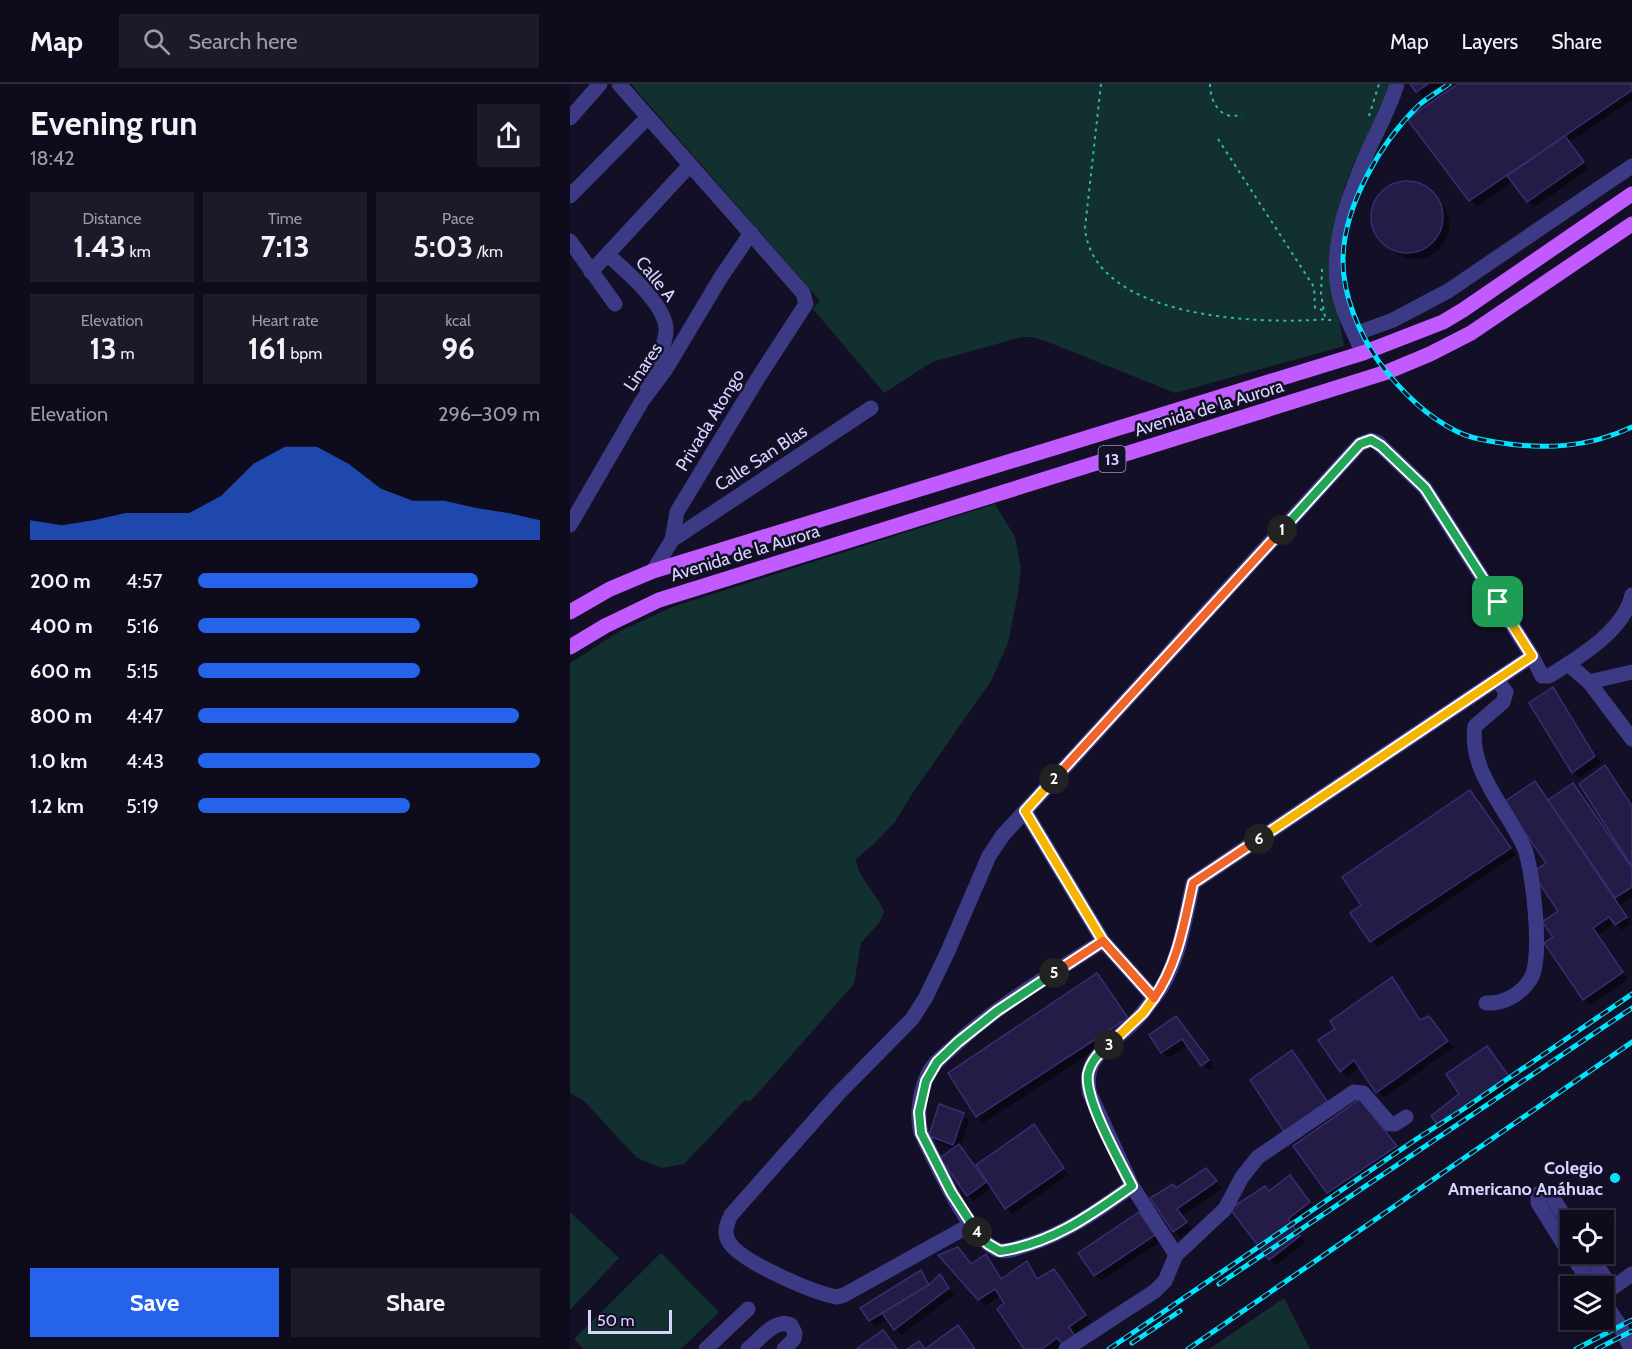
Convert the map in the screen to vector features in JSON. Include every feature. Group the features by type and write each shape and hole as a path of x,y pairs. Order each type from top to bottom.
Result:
{"main road":[{"name":"Avenida de la Aurora","path":"570,612 609,589 652,571 1363,353 1443,322 1632,194"},
{"name":"Avenida de la Aurora","path":"570,647 605,626 659,600 1387,372 1471,333 1632,224"}],"street":[{"path":"570,118 600,84"},
{"path":"619,84 751,233"},
{"path":"1363,353 1338,289 1336,273 1339,240 1356,180 1397,84"},
{"path":"570,196 648,117"},
{"path":"591,272 690,165"},
{"path":"1355,334 1393,320 1448,291 1632,166"},
{"name":"Privada Atongo","path":"652,571 672,540 677,512 806,304 803,293 751,233"},
{"name":"Linares","path":"570,525 642,401 666,369 751,233"},
{"path":"570,241 615,304"},
{"name":"Calle A","path":"608,255 650,297 664,321 665,335 642,401"},
{"name":"Calle San Blas","path":"672,540 871,408"},
{"path":"972,1224 837,1297 777,1274 740,1254 729,1243 726,1232 731,1215 838,1094 912,1019 926,997 948,951 989,856 1003,835 1360,444 1371,440 1381,446 1425,488 1544,676 1549,676 1593,646 1619,622 1630,606 1632,595"},
{"path":"1176,1255 1132,1186 1094,1103 1088,1077 1091,1066 1098,1055 1133,1024 1162,987 1179,946 1193,883 1532,656"},
{"path":"1568,664 1589,682 1632,739"},
{"path":"1589,682 1628,677"},
{"path":"1486,1004 1497,1004 1516,994 1532,977 1536,960 1537,936 1525,849 1487,781 1474,744 1475,726 1503,702 1506,692 1497,680"},
{"path":"1025,811 1103,941 1154,998"},
{"path":"1103,941 997,1011 937,1062 928,1075 921,1098 919,1122 920,1130 951,1192 979,1236 1000,1251 1012,1250 1054,1236 1081,1222 1132,1186"},
{"path":"1066,1349 1155,1291 1165,1281 1176,1255 1225,1209 1242,1177 1258,1157 1354,1092 1363,1093 1390,1124 1395,1124 1406,1117"},
{"path":"1560,1210 1549,1192 1543,1191 1538,1194 1538,1203 1560,1234"},
{"path":"1614,1287 1632,1274"},
{"path":"706,1349 748,1309"},
{"path":"1614,1317 1630,1349"},
{"path":"748,1349 777,1324 784,1322 791,1325 795,1333 794,1340 784,1349"}],"path":[{"path":"1101,84 1085,228 1089,247 1096,262 1128,289 1154,301 1186,310 1259,320 1327,319"},
{"path":"1210,84 1210,94 1225,115 1234,117 1242,114"},
{"path":"1218,139 1314,287 1315,308 1324,310"}],"green space":[{"path":"631,84 1389,84 1386,103 1354,163 1344,188 1337,219 1334,288 1344,346 1175,393 1048,342 1032,337 1022,337 932,362 884,393 813,309 820,301"},
{"path":"995,504 1015,537 1021,568 1008,643 991,681 895,822 856,859 860,873 884,912 879,923 861,943 854,984 750,1102 745,1100 684,1164 662,1168 637,1158 584,1101 570,1093 570,663 620,631 675,606"},
{"path":"570,1212 619,1258 570,1310"},
{"path":"661,1253 719,1312 681,1349 584,1349 574,1339"},
{"path":"1284,1298 1310,1349 1209,1349"}],"building":[{"path":"1410,84 1428,84 1416,92"},
{"path":"1458,84 1632,84 1632,90 1469,201 1407,119"},
{"path":"1565,136 1584,162 1527,202 1507,176"},
{"path":"1414,181 1433,191 1441,203 1443,217 1441,231 1433,243 1421,251 1400,253 1381,243 1373,231 1371,210 1381,191 1393,183"},
{"path":"1553,687 1595,756 1572,773 1529,703"},
{"path":"1605,765 1632,806 1632,867 1579,784"},
{"path":"1535,781 1627,917 1615,925 1609,917 1593,928 1623,972 1583,1000 1544,943 1553,937 1542,922 1558,911 1532,873 1546,863 1504,802"},
{"path":"1573,783 1632,868 1632,887 1615,898 1548,800"},
{"path":"1470,790 1511,848 1370,942 1350,913 1361,905 1342,877"},
{"path":"1097,973 1128,1018 976,1117 948,1073"},
{"path":"1392,977 1420,1020 1429,1016 1448,1041 1376,1093 1354,1060 1340,1072 1318,1040 1335,1029 1330,1021"},
{"path":"1176,1016 1209,1060 1201,1066 1182,1039 1161,1053 1149,1035"},
{"path":"1487,1046 1509,1076 1439,1127 1431,1116 1459,1094 1446,1074"},
{"path":"1292,1050 1327,1101 1284,1132 1250,1080"},
{"path":"1360,1099 1397,1146 1327,1193 1293,1146"},
{"path":"939,1104 964,1113 953,1145 929,1136"},
{"path":"1034,1124 1064,1168 1005,1209 976,1165"},
{"path":"959,1144 986,1182 967,1196 940,1158"},
{"path":"1206,1168 1217,1181 1177,1209 1187,1222 1173,1232 1150,1198 1173,1184 1176,1188"},
{"path":"1290,1175 1310,1202 1288,1219 1300,1236 1269,1260 1230,1209 1265,1186 1269,1191"},
{"path":"1139,1212 1155,1235 1094,1276 1078,1253"},
{"path":"958,1247 971,1264 986,1254 1001,1279 1027,1261 1037,1279 1054,1269 1086,1315 1069,1327 1075,1336 1063,1345 1057,1338 1042,1349 1024,1349 997,1309 1004,1303 995,1289 978,1300 938,1255"},
{"path":"921,1270 929,1285 869,1321 860,1308"},
{"path":"940,1274 949,1288 894,1330 882,1313 929,1285"},
{"path":"958,1325 975,1349 925,1349"},
{"path":"883,1330 897,1349 856,1349"},
{"path":"919,1341 925,1349 907,1349"}],"railway":[{"path":"1449,84 1419,105 1391,137 1378,156 1357,197 1345,240 1343,261 1349,301 1365,339 1379,362 1413,401 1444,425 1470,437 1513,445 1565,445 1599,439 1632,427"},
{"path":"1109,1349 1632,994"},
{"path":"1219,1284 1632,1008"},
{"path":"1188,1349 1632,1042"},
{"path":"1132,1343 1180,1311"},
{"path":"1576,1349 1632,1320"},
{"path":"1597,1349 1632,1331"}],"place":[{"name":"Colegio Americano Anáhuac","path":"1615,1178"}],"route":[{"path":"1498,602 1425,488 1377,442 1366,441 1360,444 1025,811 1103,941 1154,998 1133,1024 1098,1055 1091,1066 1088,1077 1090,1094 1132,1186 1081,1222 1054,1236 1012,1250 1000,1251 988,1244 979,1236 960,1207 920,1130 921,1098 928,1075 937,1062 997,1011 1103,941 1154,998 1172,967 1193,883 1532,656 1498,602"}]}
